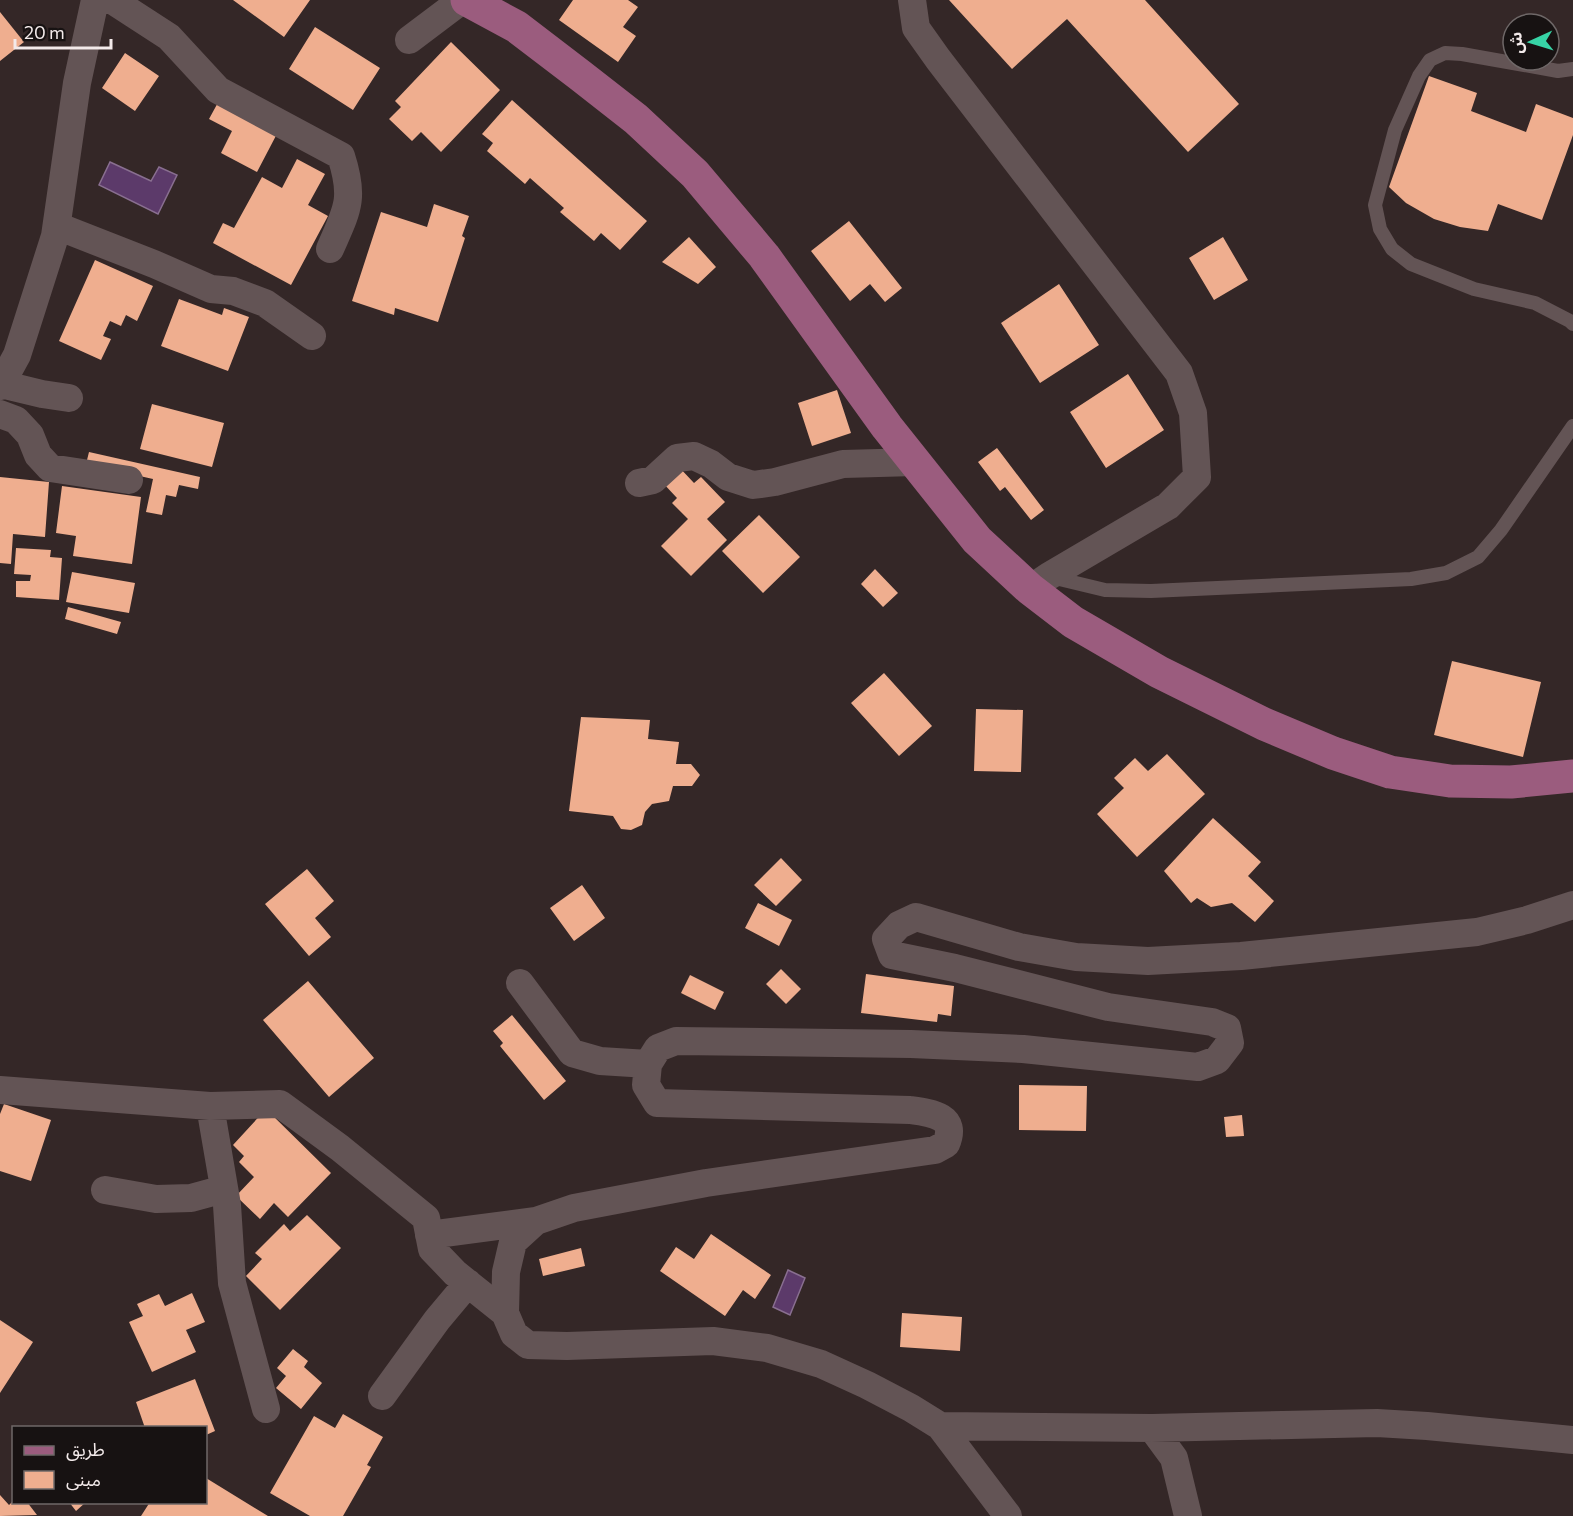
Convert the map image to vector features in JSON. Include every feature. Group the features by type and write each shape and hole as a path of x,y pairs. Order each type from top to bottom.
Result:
{"main road":[{"path":"466,0 517,27 636,120 695,174 764,256 887,427 977,540 1039,583 1073,622 1159,672 1264,724 1333,753 1390,772 1450,781 1511,782 1573,776"}],"street":[{"path":"409,40 462,0"},
{"path":"912,0 916,28 1179,373 1193,413 1197,477 1168,506 1039,583"},
{"path":"69,398 1,385 17,355 57,226 77,83 97,1 169,37 218,90 341,156 348,176 349,206 330,249"},
{"path":"57,226 211,289 233,291 265,303 312,336"},
{"path":"0,414 16,420 30,435 38,455 50,468 129,480"},
{"path":"639,483 653,480 677,458 694,456 711,464 728,477 753,485 775,482 843,464 915,462"},
{"path":"429,1235 536,1221 574,1208 706,1183 935,1150 946,1144 950,1136 948,1125 940,1116 910,1110 657,1103 646,1085 648,1064 658,1048 676,1041 911,1044 1023,1049 1198,1067 1217,1060 1230,1043 1227,1028 1212,1022 1108,1007 955,968 892,955 886,939 899,925 916,917 1019,947 1076,957 1148,961 1241,956 1477,932 1527,920 1573,905"},
{"path":"520,983 572,1053 600,1062 648,1064"},
{"path":"0,1090 210,1106 280,1104 340,1148 426,1218 432,1249 455,1273 505,1313"},
{"path":"210,1106 228,1205 232,1283 266,1409"},
{"path":"105,1190 156,1199 190,1198 224,1189"},
{"path":"536,1221 513,1242 506,1272 505,1313 514,1334 528,1345 567,1346 713,1341 767,1348 822,1364 876,1389 940,1426 1008,1516"},
{"path":"382,1396 437,1320 468,1283"},
{"path":"940,1426 1152,1428 1377,1423 1573,1440"},
{"path":"1152,1428 1174,1458 1188,1516"}],"lane":[{"path":"1573,69 1558,71 1462,54 1445,53 1430,60 1419,76 1395,130 1375,205 1380,229 1392,249 1411,264 1474,289 1535,303 1573,324"},
{"path":"1039,583 1105,590 1151,591 1411,579 1446,573 1478,557 1542,474 1573,426"}],"shaded area":[{"path":"110,162 151,181 159,167 177,175 158,214 99,185"},
{"path":"788,1270 805,1278 790,1315 773,1307"}],"building":[{"path":"233,0 310,0 284,37"},
{"path":"573,0 628,0 638,7 623,27 636,36 618,62 559,20"},
{"path":"949,0 1145,0 1239,104 1188,152 1067,19 1012,69"},
{"path":"0,12 24,42 0,61"},
{"path":"315,27 380,68 353,110 289,69"},
{"path":"451,42 500,90 441,152 421,132 412,141 389,119 401,107 395,101"},
{"path":"125,53 159,76 135,111 102,88"},
{"path":"1429,76 1477,93 1471,111 1526,132 1536,104 1573,118 1573,135 1542,220 1498,204 1488,231 1460,227 1434,219 1406,203 1389,187"},
{"path":"221,97 280,128 257,172 221,153 232,131 209,119"},
{"path":"512,100 647,221 620,250 601,233 594,241 560,212 564,208 530,178 525,184 487,151 493,143 482,134"},
{"path":"297,159 325,174 308,205 328,216 291,285 213,243 223,223 234,228 262,177 282,188"},
{"path":"434,204 469,216 462,236 465,238 438,322 395,308 394,315 352,301 381,212 427,227"},
{"path":"849,221 902,288 885,302 870,284 850,301 811,251"},
{"path":"689,237 716,267 698,284 662,262"},
{"path":"1223,237 1248,280 1214,300 1189,258"},
{"path":"95,260 153,286 137,321 126,315 121,326 110,321 103,336 111,339 101,360 59,341"},
{"path":"1059,284 1099,345 1040,383 1001,323"},
{"path":"179,299 222,315 224,308 249,317 228,371 161,346"},
{"path":"1128,374 1164,430 1106,468 1070,412"},
{"path":"837,390 851,433 812,446 798,403"},
{"path":"152,404 224,423 212,467 140,449"},
{"path":"997,448 1044,510 1031,520 1005,487 1000,491 978,462"},
{"path":"89,452 200,477 198,489 179,485 176,497 166,495 162,515 146,512 153,479 86,464"},
{"path":"678,466 694,483 701,477 725,502 707,519 727,540 691,576 661,546 688,519 672,503 677,498 662,482"},
{"path":"0,477 49,482 45,537 13,534 11,564 0,563"},
{"path":"62,486 141,497 132,564 73,556 76,536 56,533"},
{"path":"759,515 800,557 763,593 722,551"},
{"path":"16,548 51,550 50,557 62,558 59,600 16,597 16,581 30,581 31,575 14,574"},
{"path":"875,569 898,593 883,607 861,584"},
{"path":"72,572 135,583 129,613 66,602"},
{"path":"68,607 121,622 117,634 65,619"},
{"path":"1452,661 1541,682 1523,757 1434,735"},
{"path":"884,673 932,726 899,756 851,703"},
{"path":"976,709 1023,710 1021,772 974,771"},
{"path":"581,717 650,720 648,739 679,742 676,764 691,764 700,775 692,786 673,786 669,801 652,804 645,812 642,825 631,830 621,829 613,816 569,811"},
{"path":"1167,754 1205,794 1137,857 1097,814 1124,788 1114,778 1135,758 1148,771"},
{"path":"1213,818 1261,862 1248,876 1274,901 1255,922 1232,903 1211,907 1197,898 1191,903 1164,871"},
{"path":"781,858 802,880 776,906 754,885"},
{"path":"307,869 334,901 315,918 331,937 309,956 265,904"},
{"path":"582,885 605,918 574,941 550,908"},
{"path":"758,903 792,920 779,946 745,928"},
{"path":"781,969 801,989 786,1004 766,984"},
{"path":"866,974 954,986 951,1016 938,1014 937,1022 861,1013"},
{"path":"690,975 724,992 715,1010 681,993"},
{"path":"308,981 374,1058 329,1097 263,1020"},
{"path":"512,1015 566,1081 544,1100 500,1046 503,1043 493,1031"},
{"path":"1019,1085 1087,1086 1086,1131 1019,1130"},
{"path":"4,1104 51,1120 31,1181 0,1171 0,1114"},
{"path":"266,1109 331,1173 288,1217 274,1203 260,1219 236,1196 254,1177 239,1162 244,1156 233,1145"},
{"path":"1242,1115 1244,1136 1226,1137 1224,1117"},
{"path":"307,1215 341,1248 280,1310 246,1276 262,1259 255,1253 284,1224 290,1231"},
{"path":"711,1234 771,1275 755,1299 743,1290 725,1316 660,1271 676,1247 694,1259"},
{"path":"581,1248 585,1266 543,1276 539,1259"},
{"path":"192,1293 205,1322 186,1330 196,1352 152,1372 129,1322 143,1316 137,1304 159,1294 165,1306"},
{"path":"902,1313 962,1317 960,1351 900,1347"},
{"path":"0,1320 33,1342 0,1393"},
{"path":"293,1349 308,1361 304,1367 322,1383 301,1409 276,1388 286,1376 277,1368"},
{"path":"195,1379 215,1431 207,1435 207,1426 144,1426 136,1402"},
{"path":"343,1414 383,1437 367,1465 371,1467 343,1516 310,1516 270,1493 314,1416 335,1428"},
{"path":"207,1479 268,1516 141,1516 149,1504 207,1504"},
{"path":"0,1495 9,1505 12,1502 12,1504 29,1504 37,1515 0,1516"},
{"path":"71,1504 84,1504 76,1511"}]}
